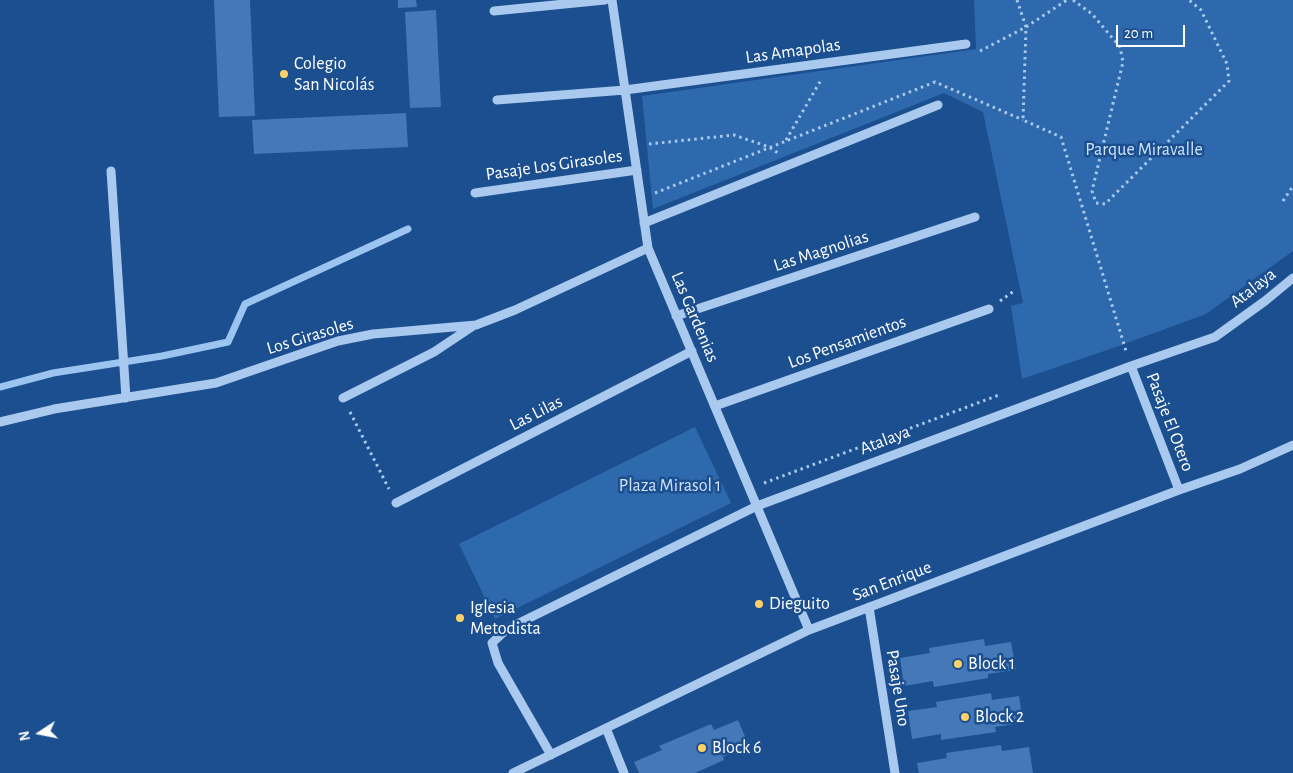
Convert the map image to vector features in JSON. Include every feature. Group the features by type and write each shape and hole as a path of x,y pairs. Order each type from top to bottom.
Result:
{"street":[{"path":"494,10 605,0"},
{"name":"Las Gardenias","path":"612,0 648,248 809,630"},
{"name":"Las Amapolas","path":"497,100 625,90 966,44"},
{"path":"644,222 938,105"},
{"name":"Pasaje Los Girasoles","path":"475,193 637,170"},
{"path":"111,171 126,398"},
{"name":"Las Magnolias","path":"676,316 975,217"},
{"name":"Los Girasoles","path":"0,422 54,409 216,383 338,341 373,334 476,325 515,310 648,248"},
{"name":"Atalaya","path":"551,755 498,663 492,643 507,629 756,506 1131,366 1215,337 1293,278"},
{"name":"Los Pensamientos","path":"715,406 989,309"},
{"path":"344,398 434,352 476,325"},
{"name":"Las Lilas","path":"396,503 692,351"},
{"name":"Pasaje El Otero","path":"1131,366 1179,490"},
{"name":"San Enrique","path":"513,773 809,630 1179,490 1240,469 1293,445"},
{"name":"Pasaje Uno","path":"869,607 895,773"},
{"path":"606,728 624,773"}],"path":[{"path":"1017,0 1026,27 1023,120 1061,137 1131,366"},
{"path":"1073,0 1092,14 1120,47 1123,62 1092,191 1096,202 1105,204 1229,81 1227,64 1201,10 1189,0"},
{"path":"786,141 823,76"},
{"path":"633,145 734,134 769,147 793,163"},
{"path":"1284,201 1293,186"},
{"path":"749,489 998,395"},
{"path":"344,398 396,503"}],"green space":[{"name":"Parque Miravalle","path":"974,0 1293,0 1293,251 1206,314 1022,379 1011,306 1023,303 983,112 944,93 653,209 642,96 976,49"},
{"name":"Plaza Mirasol 1","path":"695,427 731,503 495,619 459,544"}],"building":[{"path":"214,0 250,0 255,116 219,117"},
{"path":"398,0 416,0 417,7 398,8"},
{"path":"436,10 441,107 410,108 405,12"},
{"path":"406,113 408,147 254,154 252,120"},
{"name":"Block 1","path":"984,639 985,646 1011,642 1016,670 988,674 988,678 934,687 933,681 904,686 900,658 930,653 929,648"},
{"name":"Block 2","path":"991,693 992,700 1019,696 1023,723 995,727 996,732 941,740 941,734 912,739 908,711 937,707 936,702"},
{"name":"Block 6","path":"738,720 749,746 723,757 724,760 695,773 639,773 634,762 662,750 659,746 711,724 714,730"},
{"path":"1001,745 1002,751 1029,747 1033,773 919,773 917,763 947,758 946,753"}],"waterway":[{"path":"0,387 53,373 162,356 228,342 245,304 408,229"}],"place":[{"name":"Colegio San Nicolás","path":"284,74"},
{"name":"Dieguito","path":"759,604"},
{"name":"Iglesia Metodista","path":"460,618"},
{"name":"Block 1","path":"958,664"},
{"name":"Block 2","path":"965,717"},
{"name":"Block 6","path":"702,748"}]}
